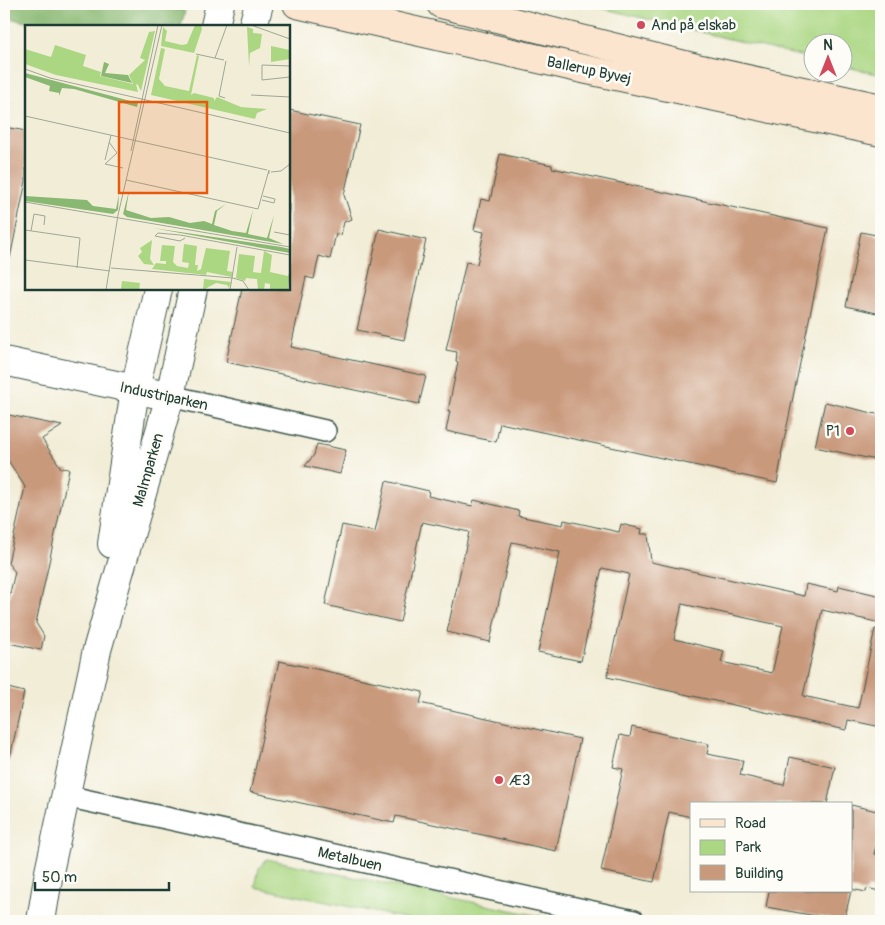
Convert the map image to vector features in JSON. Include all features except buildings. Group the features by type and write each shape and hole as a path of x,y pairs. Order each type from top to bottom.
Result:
{"main road":[{"name":"Ballerup Byvej","path":"297,4 583,69 881,132"},
{"name":"Ballerup Byvej","path":"441,4 701,69 881,108"}],"street":[{"path":"215,25 220,4"},
{"path":"253,25 259,4"},
{"name":"Malmparken","path":"41,921 49,872 97,650 135,389 158,290"},
{"name":"Malmparken","path":"97,650 170,396 193,290"},
{"name":"Industriparken","path":"4,361 325,431"},
{"name":"Metalbuen","path":"66,796 634,921"}],"green space":[{"path":"4,4 154,4 185,11 181,25 40,25 4,17"},
{"path":"585,4 881,4 881,75 852,68 852,32 802,32 802,57"},
{"path":"267,859 544,917 546,921 417,921 255,887 259,868"}],"place":[{"name":"And på elskab","path":"641,25"},
{"name":"P1","path":"850,431"},
{"name":"Æ3","path":"499,780"}]}
